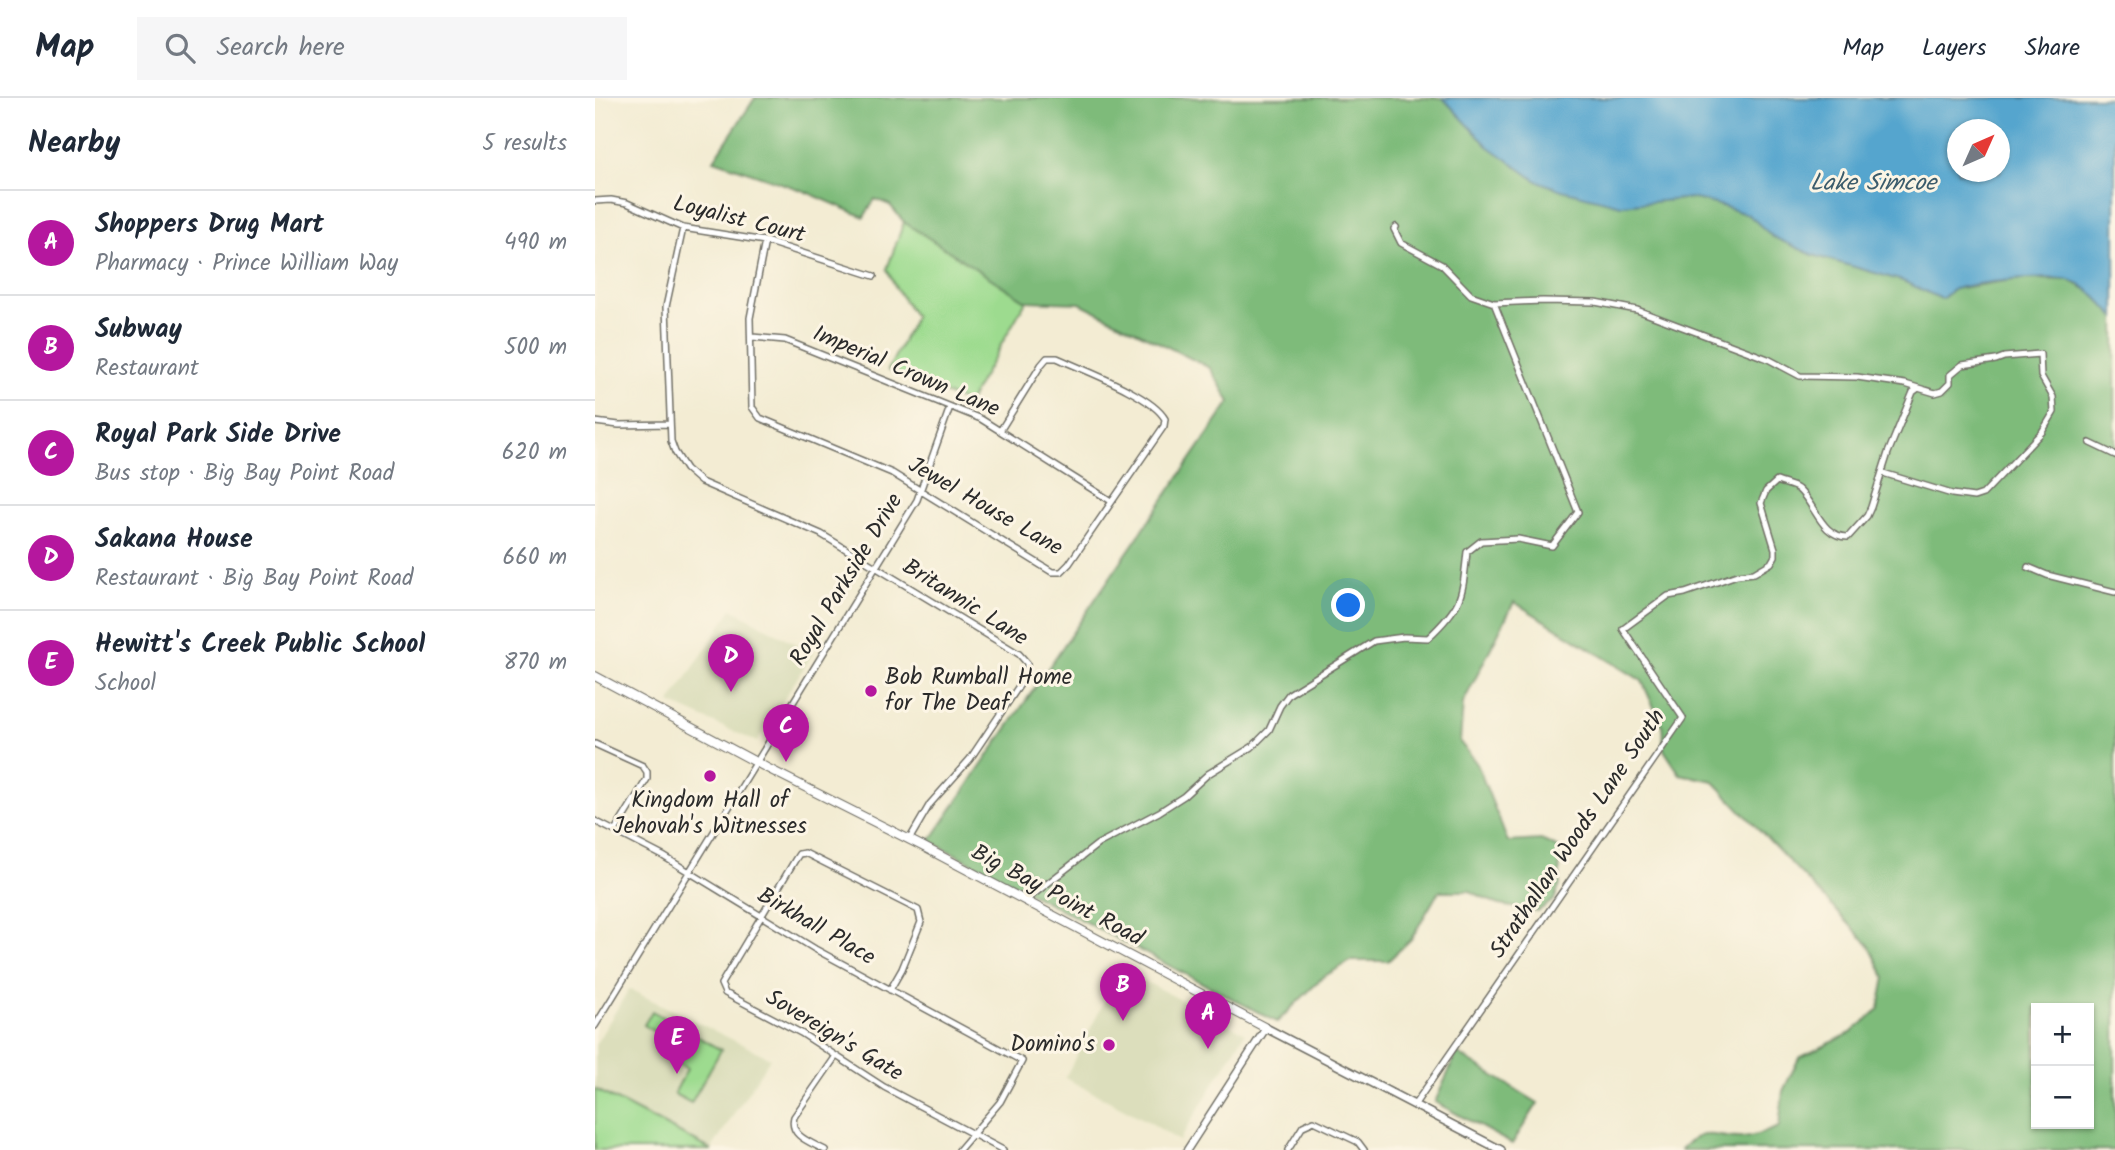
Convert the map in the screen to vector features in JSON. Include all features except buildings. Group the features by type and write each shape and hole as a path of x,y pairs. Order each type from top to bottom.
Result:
{"main road":[{"name":"Big Bay Point Road","path":"595,676 1501,1150"}],"street":[{"name":"Loyalist Court","path":"595,201 627,202 683,228 765,241 874,276"},
{"path":"1396,227 1394,229 1401,243 1442,265 1471,295 1493,303 1543,301 1613,304 1686,327 1768,359 1800,376 1857,377 1905,384 1935,393 1942,391 1949,383 1950,375 1962,365 1996,360 2004,356 2040,354 2041,376 2055,404 2048,424 1983,494 1974,498 1952,494 1883,473"},
{"name":"Britannic Lane","path":"683,228 667,303 670,424 675,452 686,469 701,482 821,534 1019,654 1027,663 1027,674 970,759 930,804 909,840"},
{"name":"Jewel House Lane","path":"765,241 750,318 752,407 755,413 760,418 892,472 1052,572 1061,572 1069,564 1164,426 1165,419 1162,413 1144,400 1057,358 1047,358 1000,431"},
{"path":"1025,901 1098,844 1184,796 1208,774 1252,747 1269,730 1289,694 1374,641 1429,638 1450,617 1462,597 1467,552 1481,541 1518,539 1552,546 1579,512 1493,303"},
{"name":"Imperial Crown Lane","path":"752,337 785,340 981,419 1111,501"},
{"name":"Strathallan Woods Lane South","path":"1415,1104 1683,718 1623,629 1668,596 1737,575 1754,573 1771,564 1775,550 1761,503 1766,491 1777,481 1796,487 1829,531 1839,537 1848,537 1867,516 1913,392 1917,389"},
{"name":"Royal Parkside Drive","path":"595,1026 921,490 950,407"},
{"path":"595,422 619,425 670,424"},
{"path":"2090,443 2115,455"},
{"path":"2028,567 2047,575 2115,592"},
{"path":"595,744 643,766 647,772 647,779 615,831"},
{"name":"Birkhall Place","path":"595,821 689,872 890,990 1022,1061 1000,1102 973,1134"},
{"path":"761,916 798,855 805,852 918,910 921,922 902,970 890,990"},
{"name":"Sovereign's Gate","path":"761,916 722,980 721,988 725,993 801,1033 884,1087 1003,1150"},
{"path":"1187,1150 1266,1028"},
{"path":"825,1150 800,1137 792,1124 794,1117 836,1056"},
{"path":"1288,1150 1303,1126 1314,1121 1358,1142 1364,1150"},
{"path":"960,1150 973,1134"}],"shaded area":[{"path":"732,609 813,653 757,742 670,703"},
{"path":"1121,969 1245,1033 1179,1141 1151,1123 1065,1078"},
{"path":"629,989 770,1058 711,1150 595,1090 595,1045"}],"green space":[{"path":"755,98 1443,98 1488,146 1621,205 1692,198 1719,205 1749,215 1773,237 1813,255 1903,281 1942,299 1954,289 2025,279 2069,280 2090,291 2115,317 2115,1150 1680,1150 1703,1135 1746,1138 1779,1127 1783,1091 1799,1058 1851,1033 1879,1009 1885,977 1869,945 1713,781 1680,774 1664,750 1662,725 1642,681 1514,602 1463,703 1460,742 1477,764 1508,842 1541,840 1559,848 1560,884 1554,900 1538,911 1499,905 1470,891 1439,891 1411,939 1388,961 1351,961 1323,977 1277,1022 930,841 1230,402 1210,368 1080,303 1026,301 904,222 890,205 875,199 864,217 804,191 714,160"},
{"path":"904,222 1026,301 968,403 888,370 915,317 887,269"},
{"path":"652,1011 721,1050 691,1103 674,1094 687,1069 674,1061 680,1049 644,1025"},
{"path":"1457,1053 1538,1103 1512,1144 1435,1102"},
{"path":"595,1089 712,1150 595,1150"}],"water":[{"name":"Lake Simcoe","path":"1443,98 2115,98 2115,317 2094,295 2069,280 2029,279 1979,284 1955,289 1942,299 1903,281 1813,255 1773,237 1749,215 1719,205 1692,198 1621,205 1537,181 1488,146"}],"place":[{"name":"Bob Rumball Home for The Deaf","path":"871,691"},
{"name":"Sakana House","path":"731,692"},
{"name":"Royal Park Side Drive","path":"786,762"},
{"name":"Kingdom Hall of Jehovah's Witnesses","path":"710,776"},
{"name":"Subway","path":"1123,1021"},
{"name":"Domino's","path":"1109,1045"},
{"name":"Shoppers Drug Mart","path":"1208,1049"},
{"name":"Hewitt's Creek Public School","path":"677,1074"}]}
